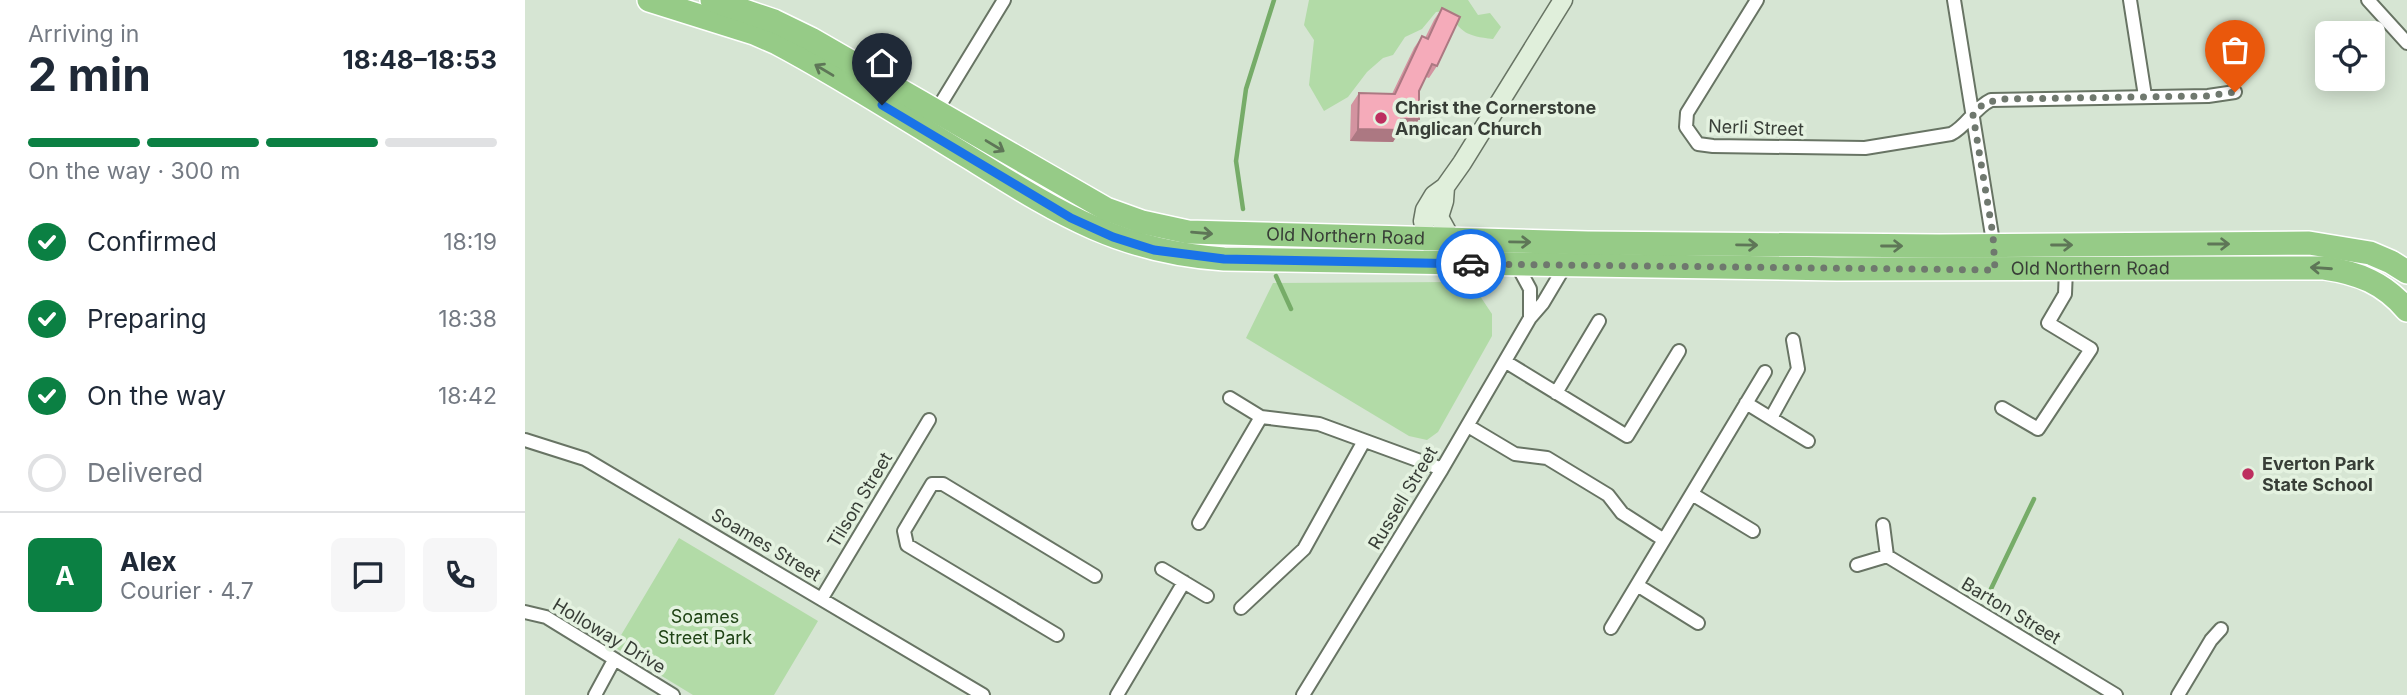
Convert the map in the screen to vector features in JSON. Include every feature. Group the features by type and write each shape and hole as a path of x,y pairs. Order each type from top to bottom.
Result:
{"highway":[{"name":"Old Northern Road","path":"649,0 754,33 777,43 1071,218 1113,237 1154,250 1224,259 1565,266 1952,270 2324,268 2359,275 2385,288 2407,310"},
{"name":"Old Northern Road","path":"712,0 774,21 792,30 937,110 1075,194 1105,209 1142,222 1188,232 1502,242 1939,246 2308,243 2370,253 2406,268"},
{"path":"1939,246 1951,259 1952,270"}],"street":[{"path":"925,131 1004,0"},
{"path":"1456,264 1434,250 1427,239 1424,227 1425,210 1434,195 1445,187 1563,0"},
{"name":"Nerli Street","path":"1757,0 1687,113 1686,127 1698,144 1865,148 1951,134 1973,115"},
{"path":"1954,0 1994,245 1995,270"},
{"path":"2130,0 2145,96"},
{"path":"2368,0 2407,43"},
{"path":"1973,115 1991,100 2207,96 2235,92"},
{"path":"1445,187 1439,217 1451,239"},
{"path":"1517,265 1530,289 1530,318"},
{"name":"Russell Street","path":"1303,695 1468,426 1530,318 1543,303 1565,266"},
{"path":"2385,288 2406,268"},
{"path":"2002,408 2038,429 2091,349 2048,323 2065,294 2066,269"},
{"path":"1556,393 1599,321"},
{"path":"1771,418 1800,365 1793,340"},
{"path":"1506,362 1627,436 1679,351"},
{"path":"1611,628 1765,372"},
{"path":"1230,398 1261,417 1319,424 1442,469"},
{"path":"1746,403 1808,441"},
{"path":"1199,523 1261,417"},
{"name":"Tilson Street","path":"821,598 929,420"},
{"path":"1468,426 1515,454 1547,458 1608,495 1622,513 1664,540"},
{"name":"Soames Street","path":"525,440 585,459 983,695"},
{"path":"1241,608 1304,549 1364,440"},
{"path":"1057,635 907,545 904,531 932,484 943,484 1095,576"},
{"path":"1692,494 1753,531"},
{"path":"1857,565 1887,556 1883,525"},
{"name":"Barton Street","path":"1887,556 2116,695"},
{"path":"1162,569 1207,596"},
{"path":"1117,695 1184,582"},
{"path":"1637,585 1698,622"},
{"name":"Holloway Drive","path":"525,612 546,617 673,695"},
{"path":"2178,695 2211,640 2221,629"},
{"path":"595,695 614,660"}],"green space":[{"path":"1309,0 1468,0 1478,15 1490,13 1501,27 1493,39 1477,36 1461,29 1447,11 1436,12 1422,29 1405,37 1393,55 1383,58 1367,72 1348,97 1324,111 1309,85 1314,40 1304,25"},
{"path":"1454,282 1478,293 1492,314 1492,336 1438,432 1427,440 1409,436 1246,338 1273,283"},
{"name":"Soames Street Park","path":"679,538 818,621 774,695 693,695 614,647"}],"building":[{"path":"1442,8 1460,17 1437,66 1432,64 1419,91 1419,119 1401,119 1401,130 1358,129 1359,93 1395,94 1422,36 1428,39"}],"waterway":[{"path":"1243,209 1236,161 1246,89 1274,0"},
{"path":"1276,276 1291,309"},
{"path":"1990,591 2034,499"}],"way so far":[{"path":"1471,264 1995,270 1993,235 1973,115 1983,104 2001,99 2207,96 2235,92"}],"place":[{"name":"Christ the Cornerstone Anglican Church","path":"1381,118"},
{"name":"Everton Park State School","path":"2248,474"}],"route":[{"path":"882,105 1071,218 1113,237 1154,250 1224,259 1471,264"}]}
